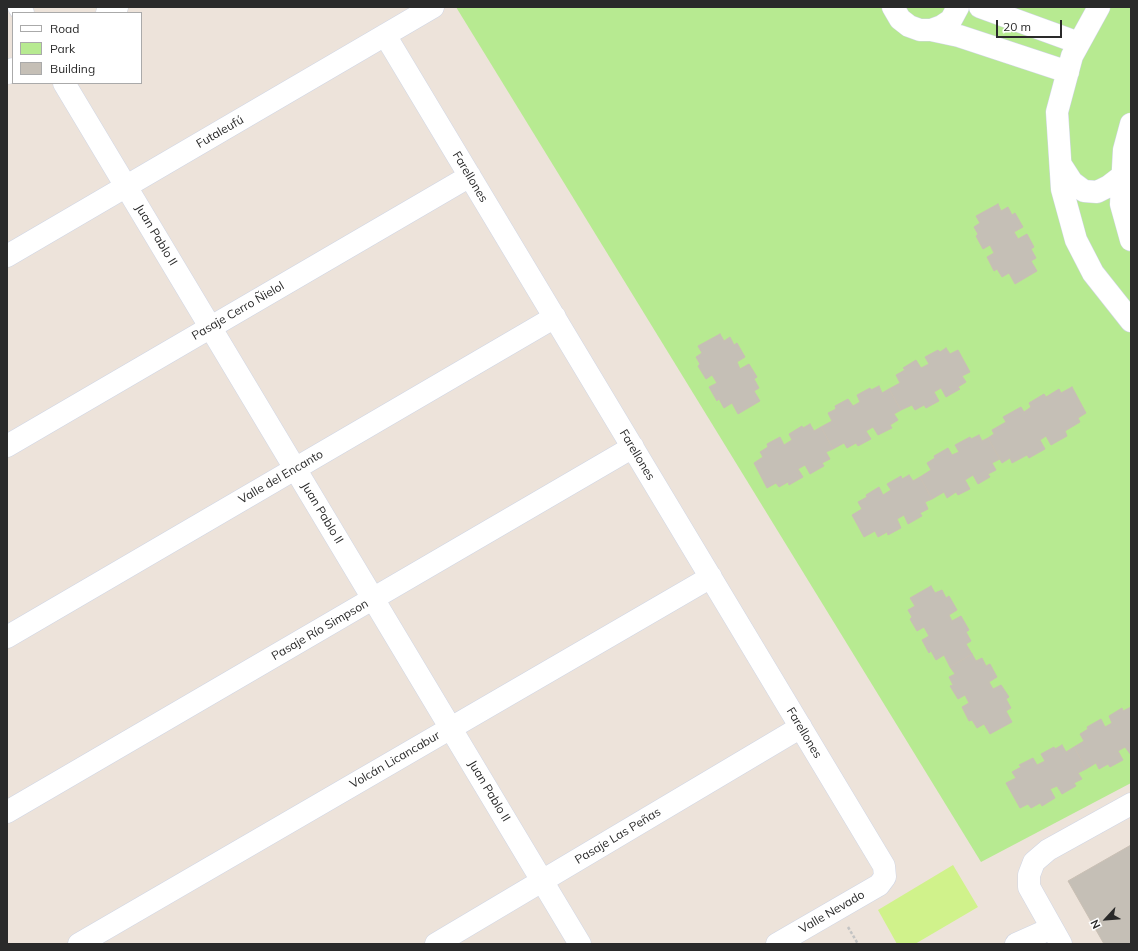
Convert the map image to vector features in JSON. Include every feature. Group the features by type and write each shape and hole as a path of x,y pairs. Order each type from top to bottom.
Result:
{"street":[{"name":"Futaleufú","path":"7,256 433,7"},
{"path":"893,7 900,19 909,26 920,30 931,30 960,36 1068,72"},
{"path":"931,30 942,26 950,20 958,7"},
{"path":"980,7 1079,43"},
{"path":"1099,7 1072,56 1057,112 1062,189 1076,240 1093,274 1131,321"},
{"name":"Farellones","path":"385,35 884,866 885,877"},
{"name":"Juan Pablo II","path":"65,84 580,944"},
{"path":"1131,124 1124,150 1121,204 1131,240"},
{"path":"1061,164 1072,182 1084,191 1097,192 1109,186 1122,176"},
{"name":"Pasaje Cerro Ñielol","path":"7,446 470,176"},
{"name":"Valle del Encanto","path":"7,637 555,317"},
{"name":"Pasaje Río Simpson","path":"7,812 633,447"},
{"name":"Volcán Licancabur","path":"79,944 711,577"},
{"name":"Pasaje Las Peñas","path":"436,944 801,727"},
{"path":"1016,944 1056,936 1029,887 1029,875 1034,862 1048,850 1131,804"},
{"name":"Valle Nevado","path":"777,944 879,885 885,877"}],"green space":[{"path":"456,7 1131,7 1131,783 981,862"},
{"path":"953,865 978,907 915,944 897,944 878,910"}],"building":[{"path":"998,204 1001,211 1008,207 1012,215 1015,213 1023,227 1014,232 1018,239 1027,234 1034,247 1031,249 1036,258 1031,261 1037,271 1015,284 1009,273 1002,277 997,269 994,271 987,257 994,253 990,245 983,249 976,236 978,234 974,227 980,223 976,216"},
{"path":"720,334 724,341 730,337 734,345 737,343 745,357 737,362 740,369 749,364 757,377 754,379 759,388 754,391 760,401 738,414 732,403 724,408 719,399 717,401 709,387 717,383 712,375 706,379 698,366 700,364 696,357 702,353 698,346"},
{"path":"946,348 950,354 958,350 970,372 962,376 966,382 958,387 960,389 946,397 941,388 934,392 939,401 926,408 924,405 915,410 912,405 901,410 889,389 900,383 896,375 905,370 903,368 916,360 921,368 929,364 925,357 938,350 940,352"},
{"path":"879,386 882,393 889,389 901,410 894,414 898,420 890,425 892,428 878,435 873,427 866,431 871,439 858,446 856,443 847,448 844,443 833,449 821,427 832,421 828,413 836,409 835,406 848,399 853,406 860,402 857,395 870,388 871,390"},
{"path":"1072,387 1086,413 1078,418 1080,422 1065,431 1067,436 1051,445 1046,436 1040,440 1045,449 1029,458 1027,455 1012,463 1010,458 1002,463 988,438 994,434 992,430 1006,422 1003,417 1021,407 1024,412 1031,407 1029,403 1044,394 1046,397 1059,389 1061,393"},
{"path":"810,424 814,431 821,427 833,449 826,452 830,459 822,463 824,466 810,474 805,465 798,469 803,477 789,485 788,482 779,487 776,483 767,488 754,463 763,457 760,452 768,447 767,444 780,437 784,445 792,440 789,434 802,426 803,428"},
{"path":"979,435 982,441 988,438 1000,459 992,463 996,470 988,474 990,477 978,484 973,475 965,480 970,489 958,495 956,492 947,498 944,492 932,499 920,477 931,470 927,463 935,458 934,456 948,448 952,455 959,452 955,445 970,437 971,439"},
{"path":"909,475 913,481 920,477 932,499 925,502 928,509 920,513 922,516 908,524 904,515 897,519 901,528 888,535 887,532 878,537 875,531 864,537 852,515 862,509 858,502 879,487 883,495 891,490 887,484 901,476 902,479"},
{"path":"931,586 935,593 942,590 946,598 949,596 957,610 949,615 952,621 961,616 969,630 966,632 971,641 966,644 972,654 950,667 944,655 936,660 931,651 929,653 922,640 929,636 924,627 917,631 910,619 912,617 908,610 915,606 910,598"},
{"path":"972,654 976,661 982,658 986,666 990,664 997,677 989,682 993,689 1001,685 1009,697 1006,699 1011,708 1006,711 1012,722 990,734 984,724 977,728 972,720 969,721 962,707 969,703 965,695 958,699 950,686 953,685 949,677 955,674 950,667"},
{"path":"1131,707 1131,755 1125,747 1118,751 1123,760 1110,767 1108,764 1099,769 1096,763 1086,769 1074,747 1084,741 1080,734 1088,729 1087,727 1101,719 1105,727 1112,723 1109,716 1122,708 1123,711"},
{"path":"1062,745 1066,752 1074,747 1086,769 1078,773 1082,779 1074,783 1076,786 1062,794 1057,786 1050,789 1055,798 1042,806 1040,803 1031,808 1028,804 1020,808 1006,783 1016,778 1012,772 1021,767 1019,765 1033,758 1037,765 1045,761 1041,754 1054,747 1055,749"},
{"path":"1131,845 1131,944 1104,944 1068,881"}]}
